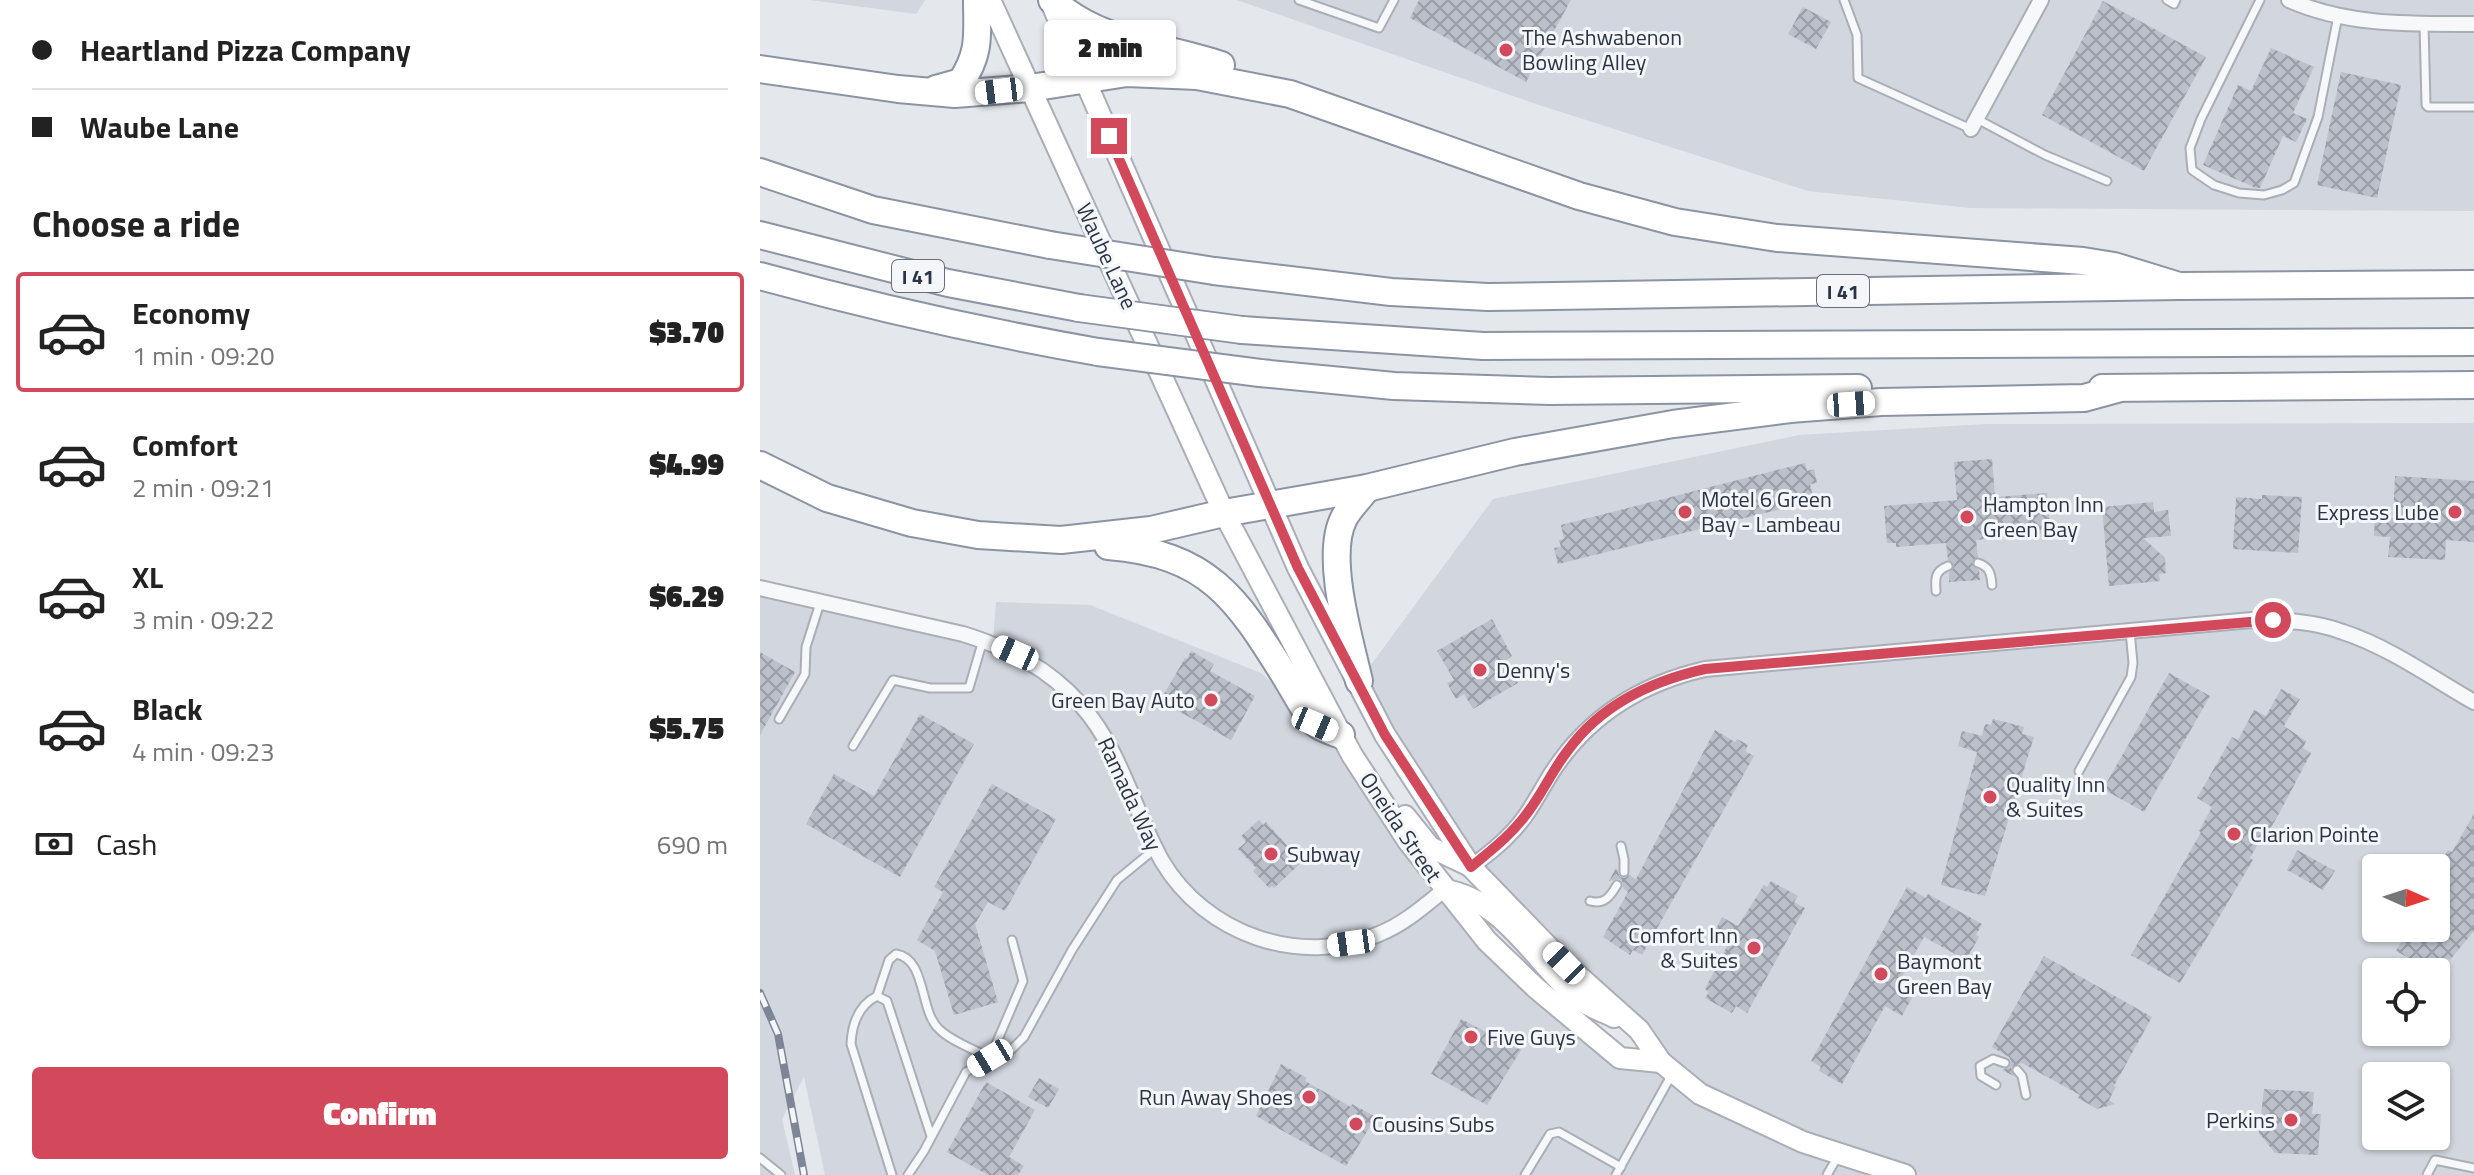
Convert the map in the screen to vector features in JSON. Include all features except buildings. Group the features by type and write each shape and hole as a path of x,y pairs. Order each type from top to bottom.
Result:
{"highway":[{"path":"927,92 961,82 973,64 978,43 977,0"},
{"path":"1051,0 1071,17 1095,30 1221,65 1259,86"},
{"path":"760,69 927,92 981,93 1127,73 1160,72 1259,86 1312,101 1579,196 1675,222 1786,239 2083,261 2122,268 2179,286"},
{"name":"I 41","path":"760,172 873,210 1050,245 1214,271 1391,292 1488,297 2474,284"},
{"name":"I 41","path":"760,235 948,283 1079,308 1242,330 1483,346 2474,342"},
{"path":"760,276 1016,338 1260,373 1394,386 1550,391 2474,385"},
{"path":"1061,540 1151,530 1224,513 1367,488 1515,452 1688,422 1790,409 1881,402 2084,398 2117,389"},
{"path":"760,465 827,498 912,523 978,535 1141,548 1188,564 1226,592 1264,642 1315,724 1341,735"},
{"path":"1359,681 1338,584 1338,546 1343,519 1367,488"}],"street":[{"name":"Waube Lane","path":"990,0 1224,513"},
{"path":"1051,0 1298,568 1385,735 1471,867 1564,963 1639,1030 1667,1067 1700,1094 1803,1142 1905,1175"},
{"path":"1974,124 2041,0"},
{"path":"2289,0 2338,16 2375,22 2474,24"},
{"name":"Oneida Street","path":"1224,513 1341,735 1408,841 1444,890 1487,941 1531,984 1620,1058 1667,1067"},
{"name":"Ramada Way","path":"760,588 983,640 1039,667 1081,704 1114,753 1156,848 1178,883 1197,904 1244,933 1265,941 1297,946 1324,947 1351,943 1377,935 1405,921 1444,890"},
{"path":"1471,867 1518,825 1571,746 1593,722 1621,701 1677,675 1705,669 2252,620 2311,623 2367,641 2474,702"},
{"path":"1341,735 1372,764 1406,818 1430,847 1471,867"},
{"path":"1444,890 1458,892 1497,915 1578,1000 1639,1030"}],"lane":[{"path":"1299,0 1379,28 1394,0"},
{"path":"1844,0 1857,35 1858,78 2107,181"},
{"path":"2167,0 2174,4 2176,0"},
{"path":"2260,0 2201,119 2190,148 2192,170 2214,185 2239,193 2264,195 2294,183 2318,117 2338,16"},
{"path":"2424,24 2426,105 2474,107"},
{"path":"1978,563 1985,565 1990,572 1992,585"},
{"path":"1936,591 1935,577 1940,569 1948,566"},
{"path":"779,719 805,674 806,647 820,603"},
{"path":"2079,771 2131,677 2130,631"},
{"path":"853,746 893,680 930,688 969,688 983,640"},
{"path":"1621,846 1624,872"},
{"path":"908,1175 966,1072 1010,1051 1024,1037 1072,950 1117,880 1156,848"},
{"path":"1590,901 1598,903 1605,900 1617,885"},
{"path":"990,1058 1023,981 1012,940"},
{"path":"892,1175 851,1044 852,1026 867,1001 877,996 889,960 896,954 911,961 929,1015 938,1029 990,1058"},
{"path":"877,996 887,1001 931,1136"},
{"path":"1996,1085 1981,1076 1980,1066 1993,1059 2005,1063"},
{"path":"1616,1175 1667,1067"},
{"path":"2017,1070 2022,1076 2026,1095"},
{"path":"1525,1175 1550,1134 1559,1132 1621,1167"},
{"path":"1827,1175 1839,1154"},
{"path":"760,1158 781,1175"},
{"path":"2427,1175 2435,1160 2474,1168"}],"shaded area":[{"path":"810,0 925,0 916,14"},
{"path":"1237,0 2474,0 2474,211 1970,208 1808,191 1536,104"},
{"path":"2474,423 2474,1175 825,1175 804,1077 782,1119 795,1175 760,1175 760,588 993,643 996,602 1090,605 1261,673 1352,755 1444,890 1620,1058 1660,1062 1471,867 1359,681 1493,499 1799,435 1986,424"}],"railway":[{"path":"760,993 778,1034 804,1175"}],"place":[{"name":"The Ashwabenon Bowling Alley","path":"1506,50"},
{"name":"Motel 6 Green Bay - Lambeau","path":"1685,512"},
{"name":"Express Lube","path":"2455,512"},
{"name":"Hampton Inn Green Bay","path":"1967,517"},
{"name":"Denny's","path":"1480,670"},
{"name":"Green Bay Auto","path":"1211,700"},
{"name":"Quality Inn & Suites","path":"1990,797"},
{"name":"Clarion Pointe","path":"2234,834"},
{"name":"Subway","path":"1271,854"},
{"name":"Comfort Inn & Suites","path":"1754,948"},
{"name":"Baymont Green Bay","path":"1881,974"},
{"name":"Five Guys","path":"1471,1037"},
{"name":"Run Away Shoes","path":"1309,1097"},
{"name":"Perkins","path":"2291,1120"},
{"name":"Cousins Subs","path":"1356,1124"}],"route":[{"path":"1109,136 1298,568 1385,735 1471,867 1518,825 1571,746 1593,722 1621,701 1677,675 1705,669 2273,620"}]}
